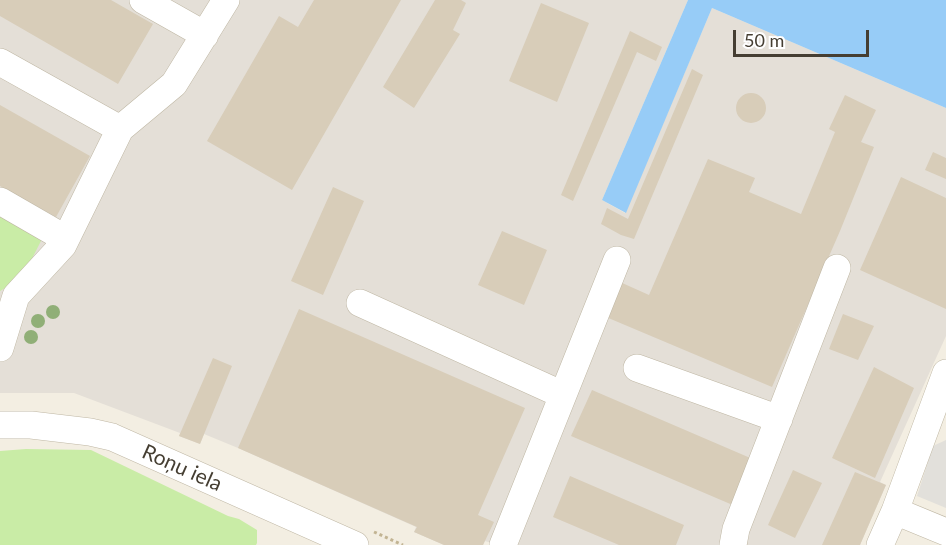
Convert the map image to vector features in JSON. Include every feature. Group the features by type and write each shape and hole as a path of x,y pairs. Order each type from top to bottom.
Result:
{"street":[{"path":"143,0 205,35"},
{"path":"0,348 16,296 63,245 120,129 174,84 226,0"},
{"path":"0,62 120,129"},
{"path":"0,201 66,239"},
{"path":"503,545 618,260"},
{"path":"733,545 736,529 837,268"},
{"path":"360,303 563,395"},
{"path":"637,368 779,419"},
{"path":"880,545 895,511 946,373"},
{"name":"Roņu iela","path":"0,425 31,425 112,437 355,545"},
{"path":"895,511 946,532"}],"shaded area":[{"path":"0,0 688,0 602,200 625,213 712,8 946,108 946,336 880,482 886,485 860,545 498,545 485,541 483,545 444,545 414,532 416,527 204,434 200,444 179,436 180,433 74,393 0,393"},
{"path":"946,440 946,508 917,496 933,446"}],"green space":[{"path":"0,213 40,235 41,241 22,278 0,291"},
{"path":"91,450 228,516 239,519 257,530 257,543 256,545 0,545 0,451"}],"water":[{"path":"688,0 946,0 946,108 712,8 626,213 602,200"}],"building":[{"path":"0,0 111,0 153,24 118,84 0,16"},
{"path":"314,0 401,0 292,190 207,141 279,16 298,27"},
{"path":"435,0 461,0 466,3 453,30 460,34 414,108 383,87"},
{"path":"541,3 589,23 557,102 509,81"},
{"path":"630,31 662,47 656,61 637,52 573,201 561,195"},
{"path":"692,69 703,75 634,239 621,235 601,224 607,208 628,219"},
{"path":"751,93 761,98 766,108 761,118 751,123 741,118 736,108 741,98"},
{"path":"845,95 876,110 861,142 874,147 772,387 606,317 620,282 649,295 708,159 755,178 749,192 801,214 835,132 829,129"},
{"path":"0,105 90,156 56,217 0,186"},
{"path":"933,152 946,158 946,179 925,170"},
{"path":"901,177 946,198 946,309 860,270"},
{"path":"333,187 364,201 323,295 291,281"},
{"path":"502,231 547,250 524,305 478,285"},
{"path":"299,309 525,408 478,515 494,522 483,545 444,545 414,532 417,527 238,448"},
{"path":"843,314 874,326 858,360 829,349"},
{"path":"213,358 232,366 200,444 179,436"},
{"path":"874,367 914,388 875,478 832,458"},
{"path":"592,390 755,460 735,506 571,436"},
{"path":"793,470 822,483 795,538 768,525"},
{"path":"855,472 886,485 860,545 822,545"},
{"path":"570,476 684,525 676,545 619,545 553,517"}]}
